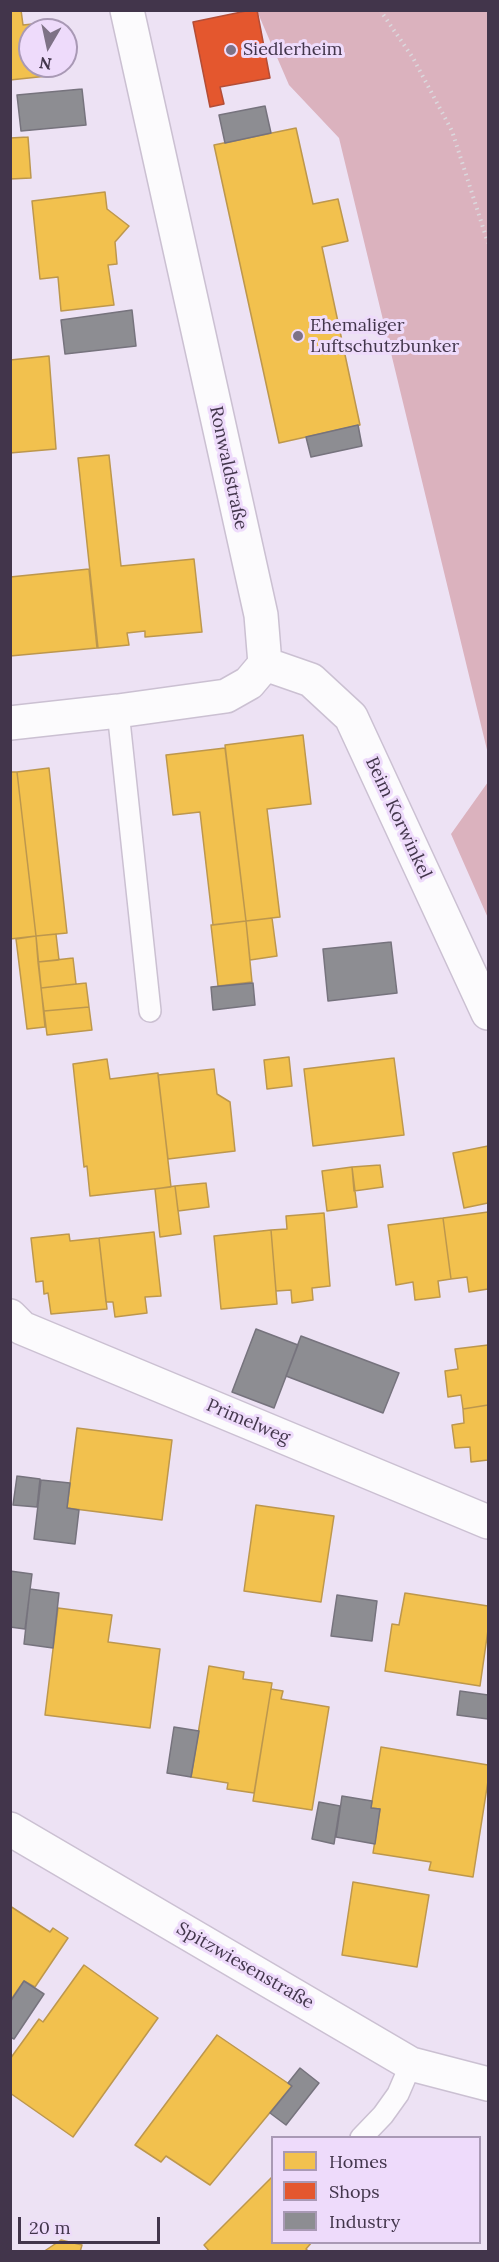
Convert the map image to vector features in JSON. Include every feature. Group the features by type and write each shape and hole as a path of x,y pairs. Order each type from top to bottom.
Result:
{"street":[{"name":"Ronwaldstraße","path":"127,10 261,615 265,664"},
{"path":"10,723 226,696 249,683 265,664"},
{"name":"Beim Korwinkel","path":"265,664 311,680 351,717 489,1013"},
{"name":"Primelweg","path":"10,1316 22,1328 489,1522"},
{"name":"Spitzwiesenstraße","path":"10,1829 411,2064 489,2084"}],"lane":[{"path":"118,711 150,1011"},
{"path":"363,2136 399,2094 411,2064"}],"path":[{"path":"380,10 413,58 452,131 489,243"}],"shaded area":[{"path":"257,11 488,11 488,754 339,138 289,85"},
{"path":"488,782 488,918 451,834"}],"building: Homes":[{"path":"10,10 21,10 22,18 18,18 18,78 29,78 10,80"},
{"name":"Ehemaliger Luftschutzbunker","path":"296,128 313,204 338,199 348,241 322,247 360,425 279,443 214,145"},
{"path":"28,137 31,178 10,179 10,138"},
{"path":"105,192 107,209 129,226 115,242 117,264 108,265 114,305 61,311 58,277 40,279 32,201"},
{"path":"49,356 56,449 10,453 10,360"},
{"path":"109,455 121,566 194,559 202,632 145,637 145,631 127,633 129,645 98,648 78,458"},
{"path":"89,569 97,648 10,656 10,577"},
{"path":"303,735 311,804 267,809 280,917 246,921 225,745"},
{"path":"225,748 246,921 213,925 200,812 173,815 166,755"},
{"path":"49,768 67,933 36,936 17,772"},
{"path":"10,772 17,772 36,936 10,939"},
{"path":"272,918 277,956 250,960 246,921"},
{"path":"246,921 252,982 218,986 211,925"},
{"path":"56,934 59,960 38,962 36,936"},
{"path":"36,936 45,1027 27,1029 16,939"},
{"path":"73,958 76,984 41,988 38,962"},
{"path":"86,983 89,1007 44,1011 41,988"},
{"path":"89,1007 92,1030 47,1035 44,1011"},
{"path":"289,1057 292,1086 267,1089 264,1060"},
{"path":"394,1058 404,1135 313,1146 304,1069"},
{"path":"107,1059 110,1079 158,1073 171,1187 90,1196 87,1166 84,1167 73,1064"},
{"path":"214,1069 217,1094 230,1102 235,1151 168,1159 158,1075"},
{"path":"488,1146 488,1203 464,1208 453,1153"},
{"path":"380,1165 383,1187 354,1191 352,1167"},
{"path":"352,1167 357,1207 327,1211 322,1171"},
{"path":"206,1183 209,1207 178,1211 175,1186"},
{"path":"175,1186 181,1234 160,1237 155,1189"},
{"path":"488,1212 488,1289 469,1292 467,1277 451,1279 443,1218"},
{"path":"324,1213 330,1286 312,1288 313,1300 292,1303 291,1290 276,1291 271,1230 287,1229 286,1216"},
{"path":"443,1218 451,1279 438,1281 440,1297 415,1300 413,1282 396,1285 388,1225"},
{"path":"271,1230 277,1304 221,1309 214,1236"},
{"path":"154,1232 161,1296 145,1297 147,1313 115,1317 113,1302 106,1302 99,1238"},
{"path":"69,1234 70,1241 99,1238 107,1309 51,1314 48,1293 44,1294 43,1281 36,1282 31,1238"},
{"path":"488,1345 488,1405 463,1409 461,1395 448,1397 445,1371 458,1369 455,1349"},
{"path":"488,1405 488,1460 471,1462 470,1447 455,1448 452,1425 464,1423 463,1409"},
{"path":"77,1428 172,1440 162,1520 67,1508"},
{"path":"256,1505 334,1516 321,1602 244,1591"},
{"path":"405,1593 488,1606 488,1630 480,1686 385,1671 392,1624 399,1625"},
{"path":"58,1608 112,1615 108,1642 160,1649 150,1728 45,1715"},
{"path":"209,1666 244,1672 243,1679 272,1683 254,1793 227,1789 228,1783 191,1777"},
{"path":"271,1689 283,1691 281,1699 329,1707 312,1810 253,1801"},
{"path":"381,1747 488,1765 488,1781 473,1877 429,1870 431,1862 373,1853 380,1809 371,1808"},
{"path":"353,1882 429,1895 417,1967 342,1955"},
{"path":"10,1906 50,1932 53,1928 68,1938 35,1987 24,1981 10,2001"},
{"path":"84,1965 158,2018 73,2137 10,2093 10,2059 39,2019 43,2022"},
{"path":"217,2035 292,2086 210,2185 166,2156 161,2162 135,2145"},
{"path":"271,2178 271,2244 310,2244 306,2249 309,2252 210,2252 204,2245"},
{"path":"61,2240 82,2245 80,2252 43,2252"}],"building: Shops":[{"name":"Siedlerheim","path":"257,10 270,78 220,87 224,104 210,107 193,22"}],"building: Industry":[{"path":"82,89 86,125 21,131 17,95"},
{"path":"265,106 271,133 225,143 219,115"},
{"path":"132,310 136,346 65,354 61,320"},
{"path":"358,425 362,446 311,457 306,437"},
{"path":"391,942 397,993 328,1001 323,949"},
{"path":"253,983 255,1005 213,1010 211,987"},
{"path":"256,1329 298,1345 274,1408 232,1392"},
{"path":"301,1336 399,1373 383,1413 286,1376"},
{"path":"17,1476 40,1479 37,1507 13,1505"},
{"path":"41,1480 70,1483 67,1508 79,1510 75,1544 34,1539"},
{"path":"10,1571 32,1574 25,1629 10,1627"},
{"path":"30,1589 59,1593 53,1648 24,1644"},
{"path":"337,1595 377,1601 372,1641 331,1636"},
{"path":"460,1691 488,1695 488,1719 457,1715"},
{"path":"174,1727 199,1731 191,1777 167,1773"},
{"path":"342,1796 372,1801 371,1808 380,1809 375,1844 336,1837"},
{"path":"319,1802 340,1806 334,1844 312,1839"},
{"path":"24,1981 44,1994 14,2039 10,2037 10,2002"},
{"path":"300,2068 319,2083 286,2125 270,2113 292,2086 288,2083"}],"place":[{"name":"Siedlerheim","path":"231,50"},
{"name":"Ehemaliger Luftschutzbunker","path":"298,336"}]}
